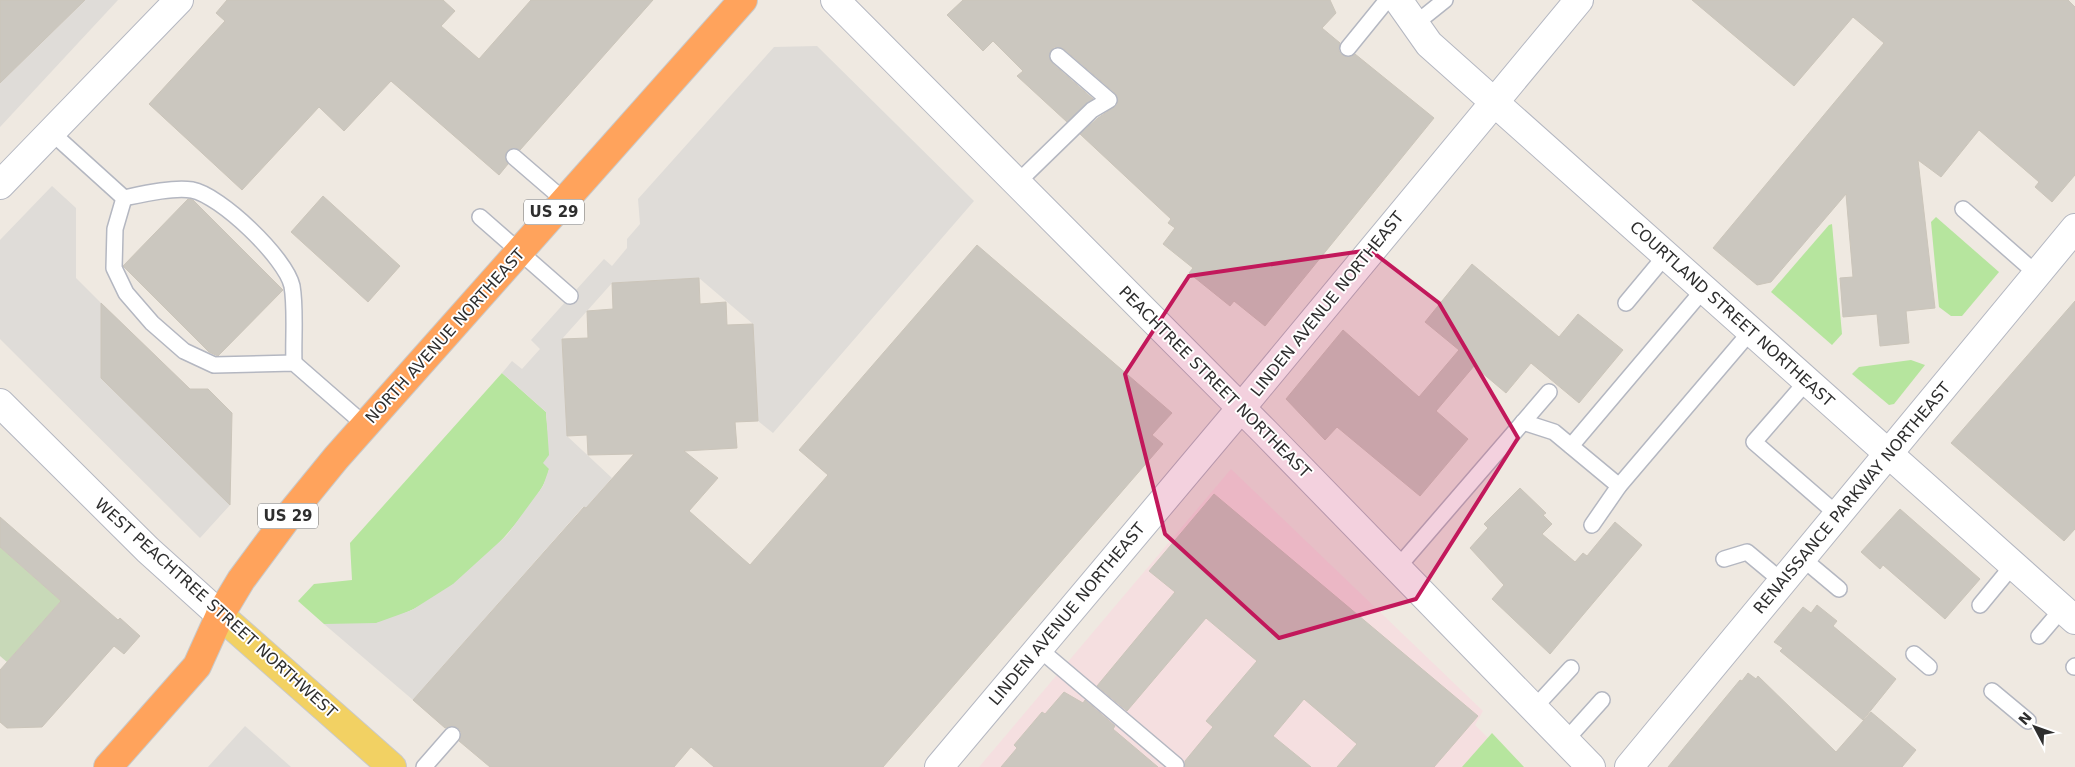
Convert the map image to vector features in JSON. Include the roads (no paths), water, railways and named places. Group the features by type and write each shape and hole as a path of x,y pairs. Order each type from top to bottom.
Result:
{"highway":[{"name":"NORTH AVENUE NORTHEAST","path":"220,615 241,580 287,518 365,425 743,0"},
{"name":"US 29","path":"108,767 197,666 220,615"}],"main road":[{"path":"0,185 179,0"},
{"name":"PEACHTREE STREET NORTHEAST","path":"835,0 1398,566 1591,767"},
{"name":"COURTLAND STREET NORTHEAST","path":"1398,0 1429,44 2069,614"},
{"name":"LINDEN AVENUE NORTHEAST","path":"939,767 1241,408 1579,0"},
{"name":"RENAISSANCE PARKWAY NORTHEAST","path":"1629,767 2075,228"},
{"name":"WEST PEACHTREE STREET NORTHWEST","path":"0,403 148,550 392,767"}],"lane":[{"path":"1348,48 1387,0"},
{"path":"1415,24 1444,0"},
{"path":"1017,183 1092,110 1109,100 1058,56"},
{"path":"51,132 124,198"},
{"path":"514,157 564,201"},
{"path":"124,198 151,192 192,190 214,198 276,256 292,285 294,363"},
{"path":"124,198 115,229 114,268 126,293 152,323 184,351 214,365 294,363 365,425"},
{"path":"1963,209 2037,274"},
{"path":"480,217 570,296"},
{"path":"1626,303 1666,255"},
{"path":"1571,446 1704,289"},
{"path":"1592,525 1619,486 1751,331"},
{"path":"1808,381 1754,442 1838,515"},
{"path":"1398,566 1549,392"},
{"path":"1523,422 1554,432 1619,486"},
{"path":"1724,559 1747,552 1783,582"},
{"path":"1802,558 1839,590"},
{"path":"1980,605 2013,565"},
{"path":"2039,636 2069,614"},
{"path":"1038,648 1176,765"},
{"path":"1914,654 1929,667"},
{"path":"1535,707 1571,668"},
{"path":"1992,691 2028,721"},
{"path":"1566,740 1602,700"},
{"path":"424,767 452,734"}]}
